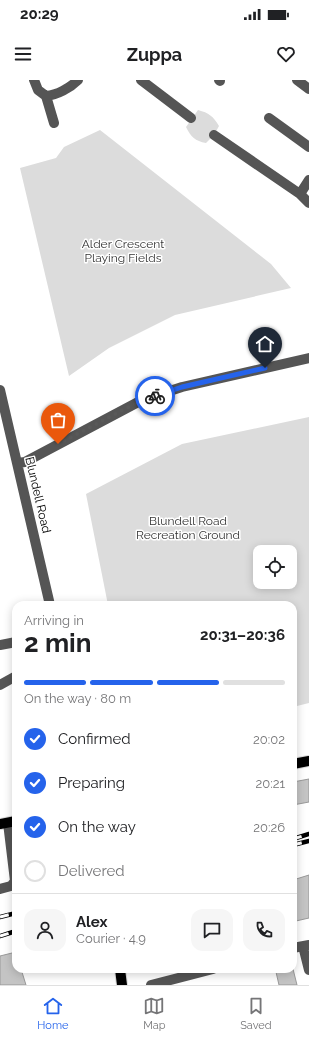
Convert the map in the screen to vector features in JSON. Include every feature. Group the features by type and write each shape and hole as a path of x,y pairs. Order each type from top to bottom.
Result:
{"main road":[{"path":"297,763 309,761"},
{"path":"120,973 122,985"}],"street":[{"path":"34,80 38,90 46,96 54,123"},
{"path":"46,96 73,85 78,80"},
{"path":"141,80 191,118"},
{"path":"297,80 309,89"},
{"path":"269,118 309,146"},
{"path":"214,135 300,194 309,203"},
{"path":"300,194 309,180"},
{"path":"17,463 25,462 142,400 182,387 309,358"},
{"name":"Blundell Road","path":"0,390 49,601"},
{"path":"0,645 12,643"},
{"path":"0,685 12,678"},
{"path":"8,823 12,856"},
{"path":"0,889 12,885"},
{"path":"306,945 309,970"},
{"path":"151,985 198,973"}],"green space":[{"path":"198,110 210,115 219,126 214,135 206,143 194,138 186,127"},
{"name":"Alder Crescent Playing Fields","path":"100,130 271,264 291,288 175,315 109,348 69,376 20,168 56,158 64,147"},
{"name":"Blundell Road Recreation Ground","path":"309,417 309,703 297,706 297,601 107,601 86,494 182,444"}],"building":[{"path":"309,779 309,802 297,804 297,781"},
{"path":"309,875 309,918 297,921 297,879"},
{"path":"12,953 12,973 22,973 26,985 0,985 0,956"},
{"path":"276,973 294,973 297,985 279,985"}],"railway":[{"path":"297,838 309,834"},
{"path":"297,844 309,841"},
{"path":"0,917 12,914"},
{"path":"0,936 12,932"}],"way so far":[{"path":"58,444 142,400 155,396"}],"route":[{"path":"155,396 182,387 265,368"}]}
